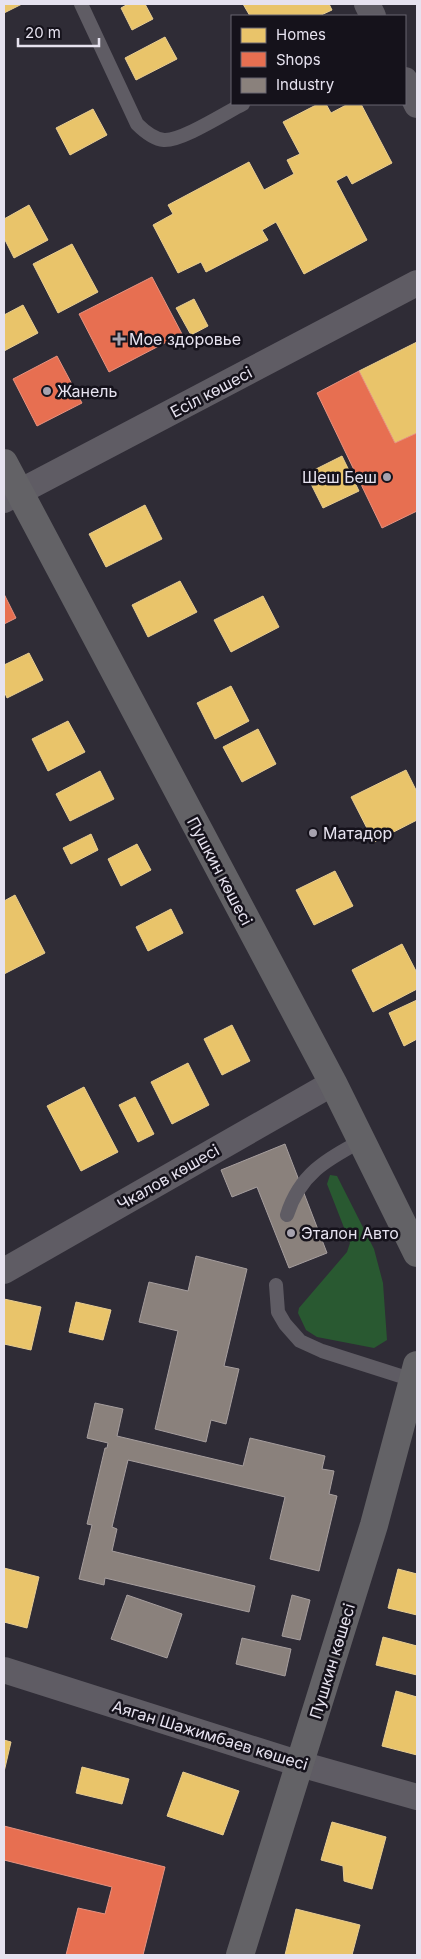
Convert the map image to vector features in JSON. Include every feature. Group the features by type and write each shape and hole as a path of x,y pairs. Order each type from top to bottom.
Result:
{"street":[{"path":"366,4 372,15"},
{"path":"406,82 417,105"},
{"name":"Есіл көшесі","path":"11,496 417,284"},
{"name":"Пушкин көшесі","path":"4,463 11,496 333,1083 417,1253"},
{"name":"Чкалов көшесі","path":"4,1271 333,1083"},
{"name":"Пушкин көшесі","path":"240,1955 374,1524 415,1372"},
{"name":"Аяган Шажимбаев көшесі","path":"4,1670 300,1764 417,1797"}],"lane":[{"path":"81,4 137,124 147,134 163,140 180,137 241,105"},
{"path":"288,1214 296,1192 312,1172 326,1160 361,1141"},
{"path":"276,1285 278,1312 285,1324 300,1341 322,1351 415,1372"}],"green space":[{"path":"330,1175 337,1176 374,1249 383,1283 387,1340 374,1348 317,1337 306,1330 298,1313 299,1308 347,1252 350,1243 327,1184"}],"building: Homes":[{"path":"4,4 22,4 4,13"},
{"path":"128,4 145,4 153,19 132,30 121,8"},
{"path":"243,4 329,4 332,10 321,15 249,15"},
{"path":"165,37 177,59 136,80 125,58"},
{"path":"316,105 327,105 331,113 346,105 362,105 392,163 352,184 347,175 336,181 367,240 304,274 276,222 262,230 268,240 206,272 201,262 178,273 153,225 173,214 168,205 249,162 264,190 294,174 287,160 300,154 283,122"},
{"path":"93,109 107,135 70,155 56,128"},
{"path":"29,205 48,240 14,258 4,238 4,219"},
{"path":"72,244 98,292 58,313 33,264"},
{"path":"194,299 208,326 191,335 176,308"},
{"path":"23,305 38,333 4,351 4,315"},
{"path":"417,342 417,433 395,443 359,371"},
{"path":"342,456 359,491 323,508 306,474"},
{"path":"145,505 162,539 106,567 89,534"},
{"path":"180,581 197,612 148,637 132,605"},
{"path":"263,596 279,627 231,652 214,620"},
{"path":"29,653 43,680 7,698 4,691 4,665"},
{"path":"231,686 249,721 215,739 197,703"},
{"path":"68,721 85,752 48,771 32,739"},
{"path":"258,729 276,764 242,782 223,747"},
{"path":"406,770 417,792 417,820 374,842 351,797"},
{"path":"100,771 114,799 70,821 56,794"},
{"path":"91,834 98,850 71,864 63,848"},
{"path":"137,844 151,870 121,886 108,859"},
{"path":"335,871 353,906 314,925 296,890"},
{"path":"15,895 45,953 4,974 4,901"},
{"path":"171,909 183,933 148,951 136,927"},
{"path":"402,944 417,973 417,989 373,1012 352,970"},
{"path":"417,1000 417,1039 404,1046 389,1013"},
{"path":"232,1025 250,1061 222,1075 204,1039"},
{"path":"188,1063 209,1105 172,1124 151,1082"},
{"path":"84,1087 118,1152 81,1171 47,1106"},
{"path":"135,1097 154,1134 138,1142 119,1105"},
{"path":"4,1299 41,1307 31,1350 4,1344"},
{"path":"76,1302 111,1310 103,1340 69,1332"},
{"path":"4,1568 39,1577 27,1628 4,1622"},
{"path":"398,1569 417,1574 417,1615 388,1608"},
{"path":"383,1637 417,1646 417,1675 376,1665"},
{"path":"396,1691 417,1697 417,1755 382,1746"},
{"path":"4,1740 11,1742 4,1772"},
{"path":"82,1767 129,1779 122,1804 76,1793"},
{"path":"183,1772 239,1791 223,1835 167,1816"},
{"path":"332,1822 386,1837 372,1889 344,1881 343,1866 321,1860"},
{"path":"296,1909 360,1925 352,1955 285,1955"}],"building: Shops":[{"path":"152,277 182,334 109,372 79,314"},
{"name":"Жанель","path":"57,356 82,403 37,426 13,379"},
{"name":"Шеш Беш","path":"359,371 395,443 417,433 417,511 382,528 317,393"},
{"path":"4,594 16,618 4,624"},
{"path":"4,1826 165,1867 143,1955 66,1955 78,1908 105,1914 112,1887 4,1860"}],"building: Industry":[{"path":"285,1144 327,1253 289,1268 257,1187 232,1197 221,1170"},
{"path":"196,1256 247,1269 224,1366 239,1369 226,1424 211,1420 206,1442 155,1429 178,1331 139,1322 149,1282 188,1291"},
{"path":"95,1403 123,1409 117,1436 243,1466 250,1438 325,1456 322,1469 334,1471 329,1494 337,1496 319,1571 270,1559 285,1497 128,1460 112,1527 117,1529 112,1551 255,1586 249,1612 105,1578 104,1585 79,1579 92,1525 87,1524 105,1448 107,1448 108,1443 87,1438"},
{"path":"127,1595 182,1614 167,1658 111,1639"},
{"path":"292,1595 310,1600 300,1640 282,1636"},
{"path":"242,1638 291,1649 285,1676 236,1664"}],"place":[{"name":"Мое здоровье","path":"119,339"},
{"name":"Жанель","path":"47,391"},
{"name":"Шеш Беш","path":"387,477"},
{"name":"Матадор","path":"313,833"},
{"name":"Эталон Авто","path":"291,1233"}]}
